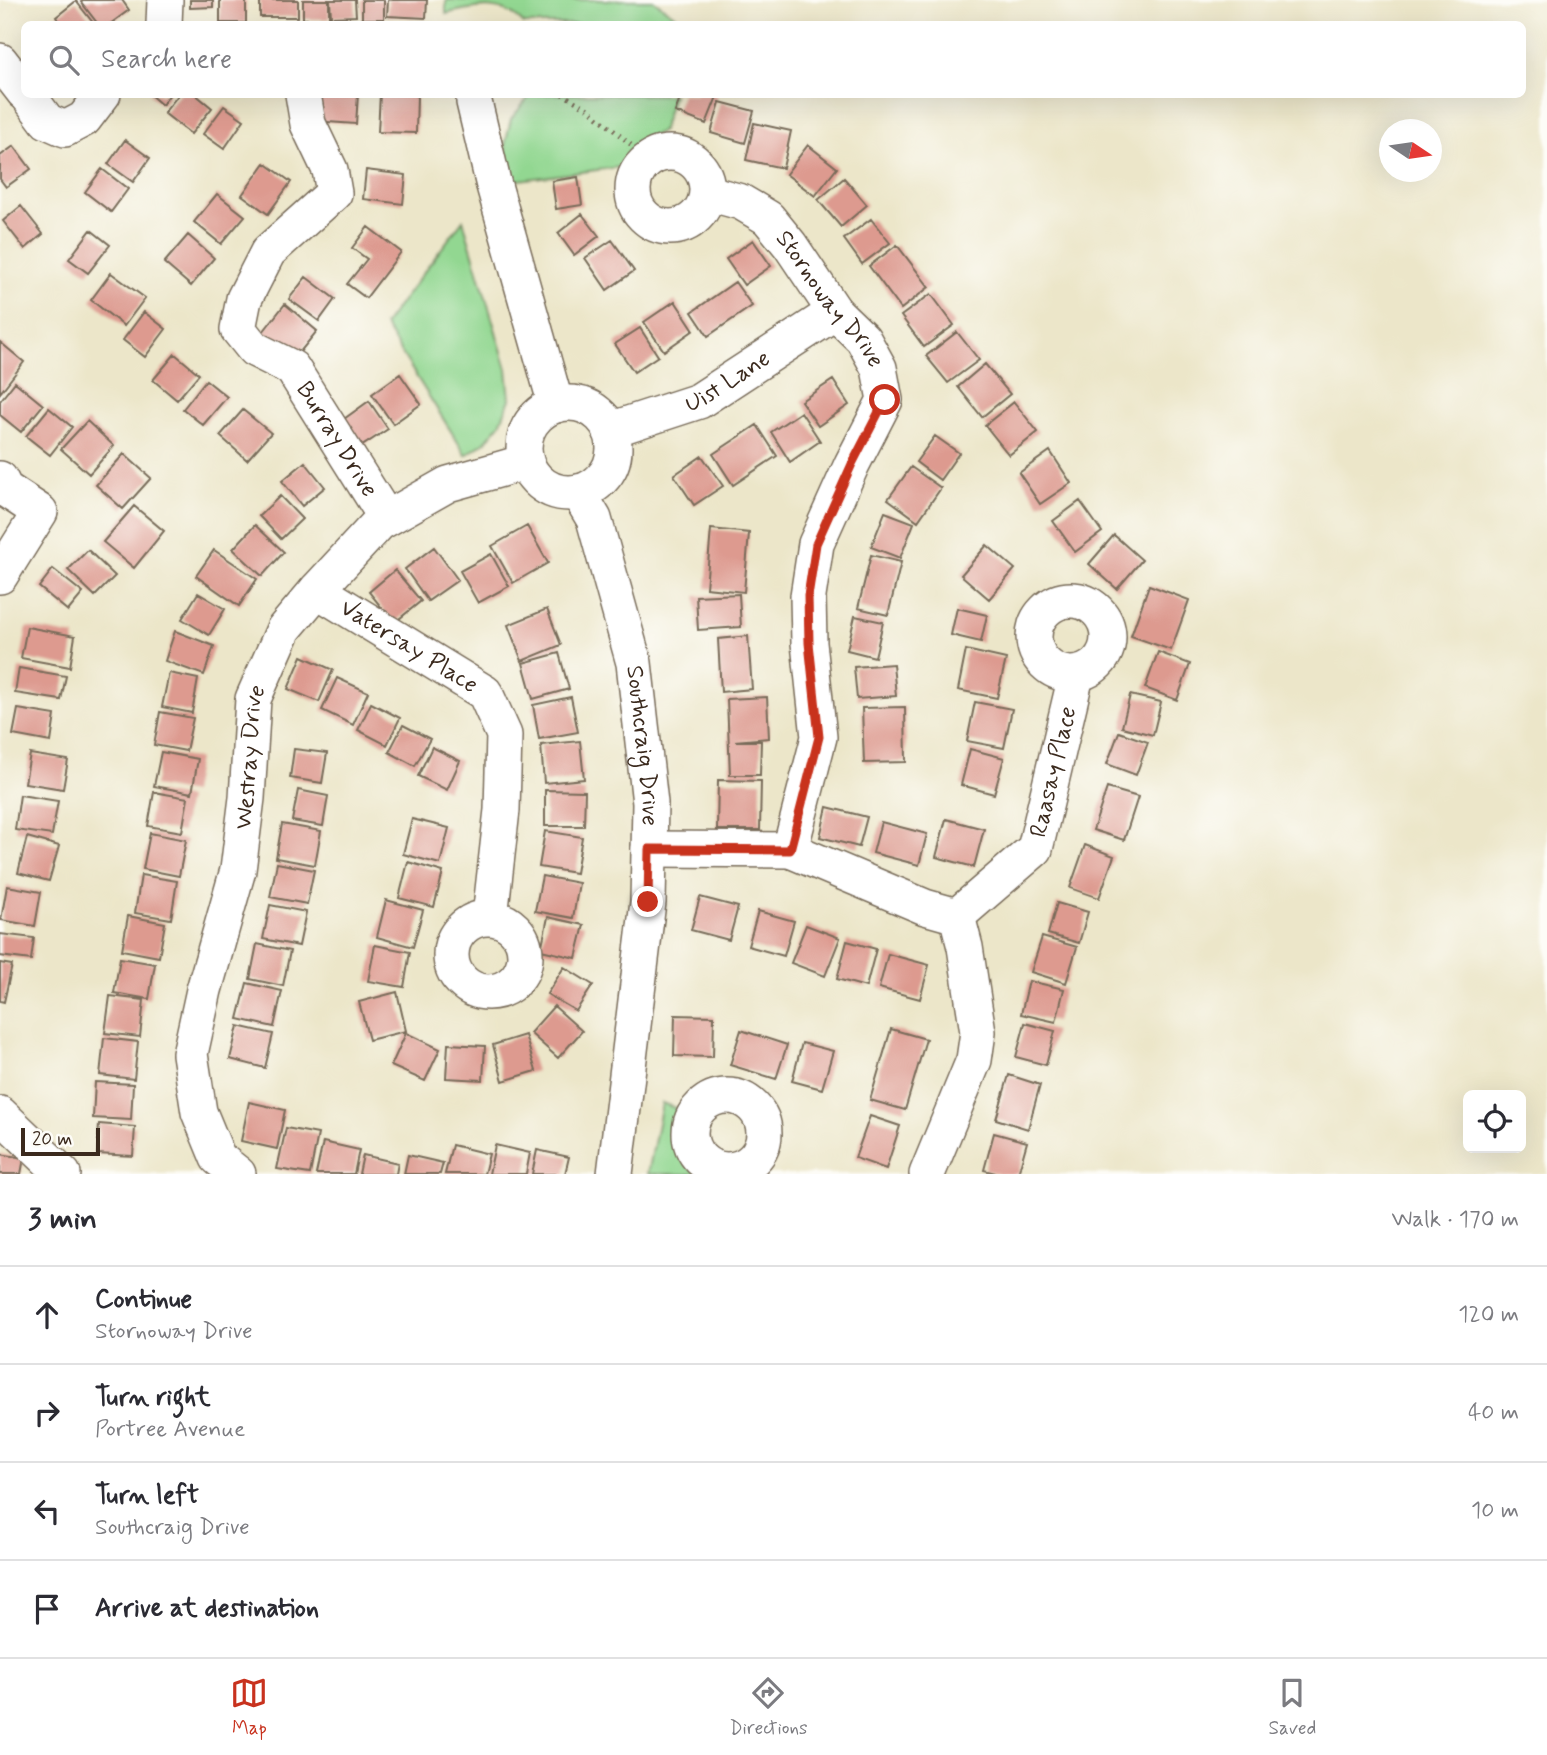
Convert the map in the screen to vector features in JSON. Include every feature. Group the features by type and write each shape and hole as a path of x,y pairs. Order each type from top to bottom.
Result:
{"street":[{"path":"164,21 166,0"},
{"path":"0,61 21,87"},
{"path":"30,98 47,121 65,129 84,119 100,98"},
{"name":"Burray Drive","path":"304,98 308,124 330,170 334,192 268,252 244,299 238,329 254,349 292,368 380,508 389,517"},
{"path":"479,98 493,182 556,405"},
{"path":"671,152 691,158 699,165 706,177 708,192 705,205 696,218 685,225 660,226 648,220 638,210 633,197 633,181 648,159 671,152"},
{"name":"Stornoway Drive","path":"708,192 741,202 768,218 790,245 835,312 863,339 879,368 885,400 852,464 816,544 808,607 819,737 790,850"},
{"name":"Uist Lane","path":"610,430 699,401 835,312"},
{"path":"576,404 590,408 600,415 610,430 614,443 610,467 600,481 578,492 560,492 548,488 534,476 526,462 528,429 540,413 556,405 576,404"},
{"name":"Westray Drive","path":"238,1174 218,1158 199,1112 190,1054 204,990 238,870 247,798 253,699 284,629 379,523 448,484 526,462"},
{"path":"0,480 5,489 40,512 0,576"},
{"name":"Southcraig Drive","path":"578,492 594,519 634,663 650,803 648,902 615,1174"},
{"name":"Vatersay Place","path":"317,590 485,693 504,735 502,810 489,917"},
{"name":"Raasay Place","path":"957,916 1035,849 1074,684 1073,675"},
{"path":"649,849 790,850 925,908 957,916 965,947 978,1032 974,1060 927,1174"},
{"path":"0,1114 63,1174"}],"path":[{"path":"569,98 587,108 648,159"}],"green space":[{"path":"446,0 653,0 683,21 521,21 506,11 487,7 446,14"},
{"path":"528,98 672,98 662,131 642,141 620,167 512,181 505,145 511,119"},
{"path":"463,220 507,369 510,399 500,424 485,442 466,455 384,325"},
{"path":"662,1103 680,1110 678,1137 681,1154 699,1174 648,1174"}],"building":[{"path":"122,0 129,10 114,21 96,21 81,2"},
{"path":"190,0 213,0 213,7 190,8"},
{"path":"220,0 246,0 246,21 220,21"},
{"path":"260,0 298,0 298,17 260,17"},
{"path":"303,0 329,0 329,19 303,19"},
{"path":"330,0 355,0 356,16 331,17"},
{"path":"362,0 384,0 384,19 362,19"},
{"path":"388,0 427,0 426,18 387,16"},
{"path":"76,1 92,21 59,21 56,17"},
{"path":"154,98 167,98 162,105"},
{"path":"176,98 200,98 212,108 191,134 164,113"},
{"path":"315,98 358,98 356,124 313,121"},
{"path":"380,98 417,98 416,133 378,132"},
{"path":"680,98 716,98 706,124 675,112"},
{"path":"720,102 754,111 745,143 711,133"},
{"path":"224,106 244,120 224,149 203,134"},
{"path":"754,123 791,131 783,168 746,160"},
{"path":"125,140 150,158 133,182 108,164"},
{"path":"808,145 837,168 815,196 786,174"},
{"path":"14,146 31,169 6,187 0,179 0,156"},
{"path":"265,163 291,182 268,214 242,195"},
{"path":"102,169 128,189 111,212 85,192"},
{"path":"366,170 406,175 403,204 363,199"},
{"path":"578,177 582,205 556,209 552,181"},
{"path":"844,178 867,205 841,227 818,200"},
{"path":"217,194 245,216 221,244 194,222"},
{"path":"21,206 43,234 25,249 3,221"},
{"path":"582,214 599,236 574,255 558,233"},
{"path":"871,219 890,243 862,264 844,239"},
{"path":"368,227 401,252 366,298 347,284 367,259 352,248"},
{"path":"91,230 110,245 88,273 69,259"},
{"path":"188,235 214,258 191,286 164,263"},
{"path":"612,240 634,271 607,290 585,258"},
{"path":"753,240 771,266 744,285 726,259"},
{"path":"897,245 929,287 901,309 869,266"},
{"path":"111,273 145,298 124,326 91,300"},
{"path":"306,277 335,299 319,321 289,299"},
{"path":"735,282 752,306 708,336 692,312"},
{"path":"931,294 954,325 924,347 901,316"},
{"path":"675,301 694,330 664,351 644,322"},
{"path":"285,304 317,331 295,358 263,332"},
{"path":"144,312 166,329 145,357 123,340"},
{"path":"640,328 658,356 634,372 615,344"},
{"path":"957,332 979,360 948,383 926,356"},
{"path":"0,342 24,362 0,393"},
{"path":"175,354 199,374 177,400 153,380"},
{"path":"985,364 1010,394 982,417 958,387"},
{"path":"400,374 421,404 393,424 372,394"},
{"path":"206,380 227,397 203,425 183,409"},
{"path":"833,380 849,405 818,426 801,401"},
{"path":"15,382 43,405 21,432 0,415 0,401"},
{"path":"369,401 388,429 362,446 344,419"},
{"path":"1014,402 1038,432 1009,455 985,425"},
{"path":"49,408 72,427 50,455 26,436"},
{"path":"243,410 271,433 247,460 220,436"},
{"path":"801,412 820,441 790,462 771,432"},
{"path":"87,421 114,446 89,474 61,449"},
{"path":"757,425 777,456 733,485 713,454"},
{"path":"935,436 959,453 940,480 916,462"},
{"path":"1050,451 1071,483 1040,504 1019,473"},
{"path":"124,454 151,478 123,509 96,485"},
{"path":"702,456 723,486 694,505 674,475"},
{"path":"305,462 325,487 302,506 282,481"},
{"path":"911,467 941,488 918,521 888,499"},
{"path":"280,496 302,519 281,539 259,516"},
{"path":"1080,501 1102,532 1075,552 1053,521"},
{"path":"134,506 164,531 134,568 103,542"},
{"path":"885,512 914,523 900,558 871,547"},
{"path":"255,525 284,552 262,576 233,549"},
{"path":"527,526 548,563 513,583 492,546"},
{"path":"711,529 749,533 744,592 706,588"},
{"path":"1114,535 1142,560 1117,589 1089,564"},
{"path":"987,545 1015,569 989,599 961,575"},
{"path":"434,547 458,580 428,601 405,569"},
{"path":"88,550 115,576 95,596 68,570"},
{"path":"214,550 257,579 239,606 196,576"},
{"path":"491,554 509,586 478,603 460,571"},
{"path":"871,555 901,562 888,615 858,608"},
{"path":"53,569 83,593 68,611 39,587"},
{"path":"395,570 421,601 394,623 369,592"},
{"path":"1149,585 1189,600 1171,650 1131,636"},
{"path":"198,593 225,609 209,635 182,619"},
{"path":"739,594 741,627 698,630 696,596"},
{"path":"957,608 987,615 981,642 951,635"},
{"path":"547,609 561,645 522,661 508,625"},
{"path":"855,616 883,622 875,657 847,650"},
{"path":"27,627 75,636 70,667 21,658"},
{"path":"175,631 214,646 204,675 165,661"},
{"path":"748,636 752,689 721,692 718,639"},
{"path":"966,650 1006,659 997,698 958,690"},
{"path":"1158,652 1190,664 1177,700 1145,688"},
{"path":"559,653 569,689 533,699 523,663"},
{"path":"302,656 333,670 319,702 288,689"},
{"path":"893,664 896,696 857,699 854,667"},
{"path":"19,668 66,676 61,700 15,693"},
{"path":"169,673 198,679 192,713 162,707"},
{"path":"337,678 368,692 353,725 322,710"},
{"path":"1130,695 1161,702 1153,735 1122,727"},
{"path":"571,697 578,732 539,739 533,705"},
{"path":"767,697 769,738 735,741 761,741 760,775 730,775 727,699"},
{"path":"975,702 1012,709 1004,748 967,741"},
{"path":"371,703 400,718 387,745 358,730"},
{"path":"905,707 906,762 864,763 862,708"},
{"path":"18,709 55,715 51,742 13,735"},
{"path":"160,712 193,718 186,751 154,745"},
{"path":"403,725 430,739 415,766 389,752"},
{"path":"1119,732 1148,742 1136,775 1107,764"},
{"path":"580,741 584,779 544,783 541,745"},
{"path":"432,747 460,761 447,790 418,776"},
{"path":"294,749 327,753 322,783 290,778"},
{"path":"970,749 1004,758 994,794 961,785"},
{"path":"161,752 198,759 192,793 154,786"},
{"path":"30,754 68,760 63,789 25,783"},
{"path":"718,780 761,781 760,830 717,830"},
{"path":"1107,788 1138,797 1124,840 1093,830"},
{"path":"298,790 328,796 323,826 292,821"},
{"path":"545,790 585,791 584,826 545,826"},
{"path":"154,792 188,798 182,832 148,826"},
{"path":"20,795 58,801 52,835 15,830"},
{"path":"827,807 867,817 859,847 820,837"},
{"path":"412,819 449,828 440,864 403,854"},
{"path":"946,819 984,829 974,867 936,857"},
{"path":"881,822 927,834 919,865 873,853"},
{"path":"282,824 321,831 315,865 276,858"},
{"path":"545,831 582,837 576,873 539,867"},
{"path":"150,833 186,840 179,876 143,869"},
{"path":"27,837 59,846 49,881 18,873"},
{"path":"1085,845 1114,856 1099,898 1070,888"},
{"path":"408,862 443,872 434,907 399,898"},
{"path":"277,863 314,870 307,904 270,897"},
{"path":"141,875 177,881 171,919 135,913"},
{"path":"542,876 579,883 573,918 535,911"},
{"path":"7,886 41,892 35,926 1,920"},
{"path":"700,897 738,907 729,940 691,930"},
{"path":"386,900 423,910 413,947 377,937"},
{"path":"1057,903 1088,912 1079,943 1048,934"},
{"path":"270,905 306,912 299,946 263,939"},
{"path":"758,911 794,921 784,956 748,946"},
{"path":"128,916 165,923 159,957 122,950"},
{"path":"548,917 584,925 576,958 541,950"},
{"path":"806,925 840,938 825,976 791,963"},
{"path":"0,934 34,938 31,960 0,956"},
{"path":"1042,937 1077,947 1066,983 1031,972"},
{"path":"847,941 876,949 866,987 837,979"},
{"path":"257,944 290,951 283,986 250,979"},
{"path":"375,945 410,952 404,987 368,981"},
{"path":"888,954 929,965 920,999 879,988"},
{"path":"120,958 155,964 149,999 114,993"},
{"path":"0,963 12,965 4,1002 0,1001"},
{"path":"564,967 593,985 576,1011 547,994"},
{"path":"1029,981 1064,989 1056,1022 1021,1014"},
{"path":"247,983 282,991 274,1027 238,1019"},
{"path":"397,992 406,1031 369,1040 359,1002"},
{"path":"110,996 144,1000 140,1037 105,1033"},
{"path":"554,1006 582,1031 558,1058 530,1033"},
{"path":"675,1015 714,1016 713,1057 674,1056"},
{"path":"1025,1023 1055,1031 1046,1065 1016,1057"},
{"path":"238,1026 273,1034 265,1068 230,1059"},
{"path":"891,1029 926,1039 905,1110 870,1100"},
{"path":"741,1030 787,1045 776,1079 730,1065"},
{"path":"406,1033 440,1049 425,1081 391,1066"},
{"path":"525,1035 536,1071 503,1081 493,1045"},
{"path":"104,1038 138,1042 134,1079 100,1075"},
{"path":"802,1043 833,1051 822,1089 792,1081"},
{"path":"448,1044 485,1046 483,1080 446,1078"},
{"path":"1009,1075 1040,1085 1028,1129 996,1119"},
{"path":"95,1082 133,1084 131,1120 93,1118"},
{"path":"249,1102 285,1110 277,1149 241,1141"},
{"path":"870,1116 900,1126 886,1169 855,1158"},
{"path":"99,1124 135,1127 133,1156 97,1154"},
{"path":"286,1128 318,1134 310,1174 277,1169"},
{"path":"994,1133 1027,1142 1018,1174 999,1174 984,1170"},
{"path":"323,1142 359,1150 354,1174 316,1174"},
{"path":"452,1145 489,1154 484,1174 445,1174"},
{"path":"495,1145 530,1153 526,1174 489,1174"},
{"path":"537,1150 569,1157 565,1174 532,1174"},
{"path":"0,1154 24,1158 21,1174 0,1174"},
{"path":"363,1155 398,1163 396,1174 359,1174"},
{"path":"408,1155 443,1163 440,1174 404,1174"}],"route":[{"path":"648,902 649,849 790,850 819,737 809,643 808,596 816,544 852,464 885,400"}]}
